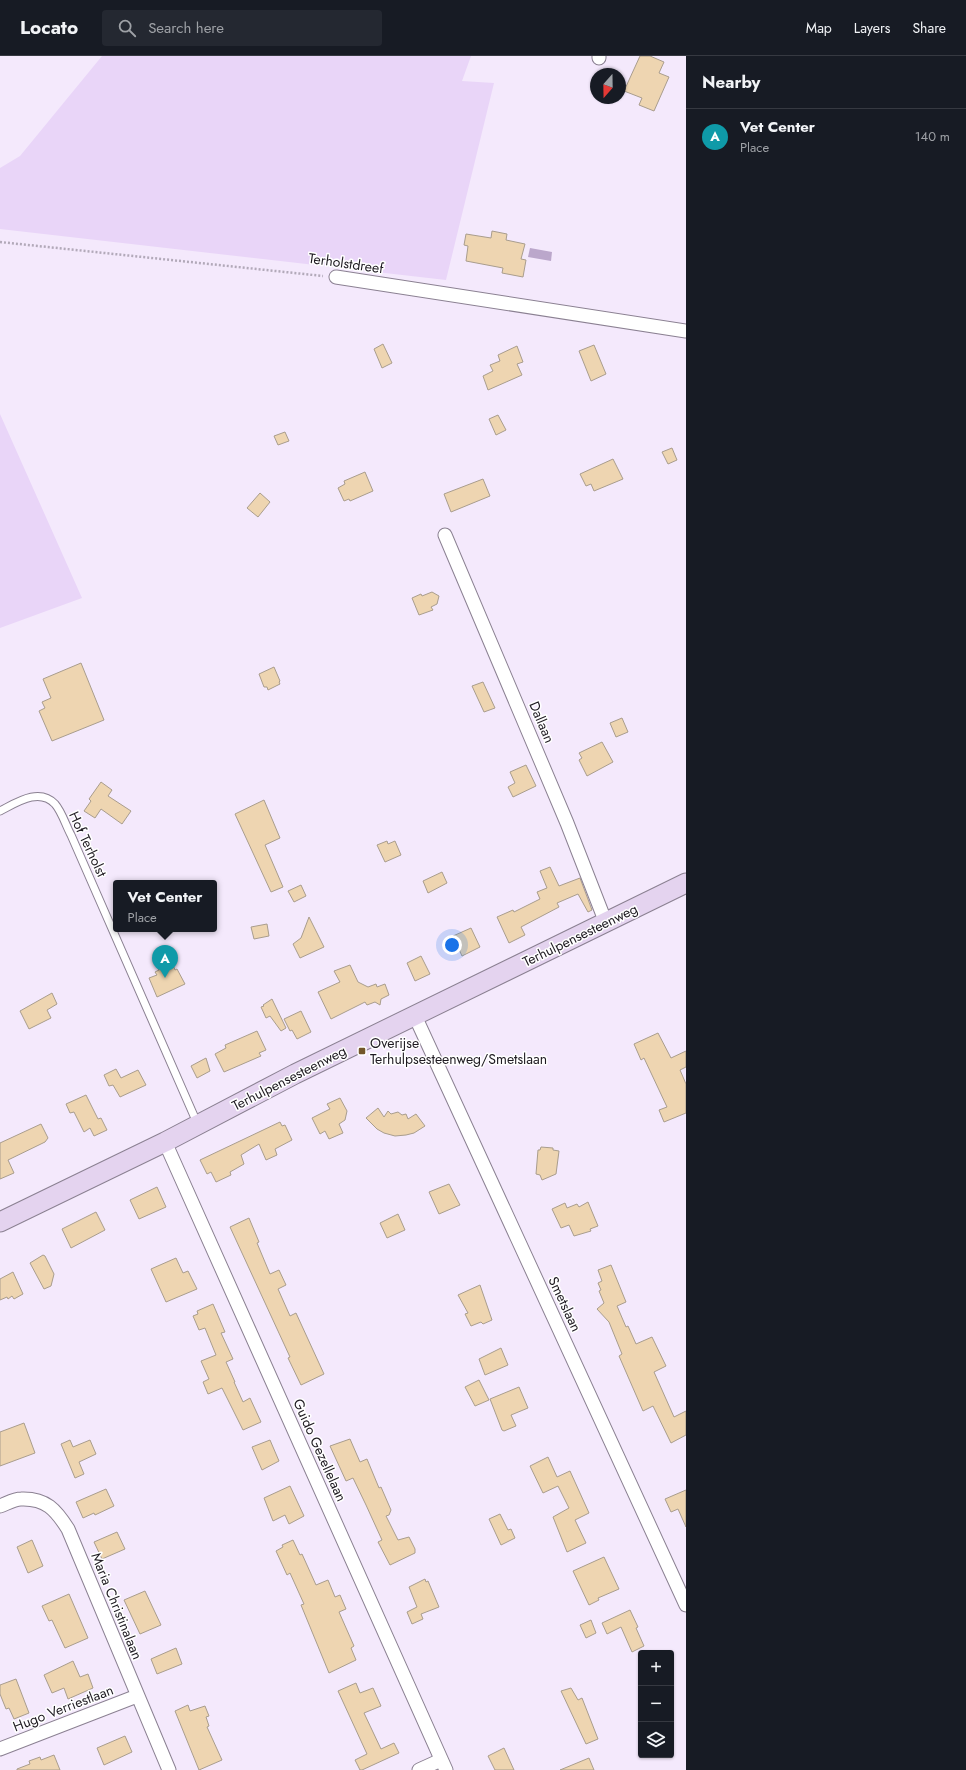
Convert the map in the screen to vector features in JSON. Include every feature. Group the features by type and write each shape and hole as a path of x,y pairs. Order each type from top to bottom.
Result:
{"main road":[{"name":"Terhulpensesteenweg","path":"0,1222 165,1142 295,1074 686,883"}],"street":[{"name":"Terholstdreef","path":"336,277 686,331"},
{"name":"Dallaan","path":"445,535 567,823 606,922"},
{"name":"Smetslaan","path":"415,1016 686,1605"},
{"name":"Guido Gezellelaan","path":"165,1142 443,1765"},
{"name":"Maria Christinalaan","path":"0,1506 20,1498 45,1502 58,1512 68,1529 168,1770"},
{"name":"Hugo Verriestlaan","path":"0,1749 137,1696"},
{"path":"419,1770 443,1765"}],"lane":[{"name":"Hof Terholst","path":"0,811 25,798 41,796 55,804 71,836 113,932"},
{"name":"Hof Terholst","path":"113,932 198,1125"}],"path":[{"name":"Terholstdreef","path":"0,242 336,277"}],"shaded area":[{"path":"102,56 471,56 462,81 494,83 446,280 0,229 0,168 20,156"},
{"path":"530,248 552,252 551,261 528,257"},
{"path":"0,414 82,598 0,628"}],"building":[{"path":"640,56 650,56 664,62 659,73 669,77 654,111 639,105 642,98 626,92 626,87"},
{"path":"492,231 507,234 506,240 525,244 521,259 526,260 523,277 502,273 503,268 466,261 468,246 464,245 466,234 491,238"},
{"path":"383,344 392,363 382,368 374,349"},
{"path":"594,345 606,374 591,381 579,351"},
{"path":"517,346 523,362 517,364 522,375 488,390 483,376 493,371 490,365 500,361 498,355"},
{"path":"498,415 506,430 496,435 489,419"},
{"path":"285,432 289,441 278,445 274,436"},
{"path":"672,448 677,460 668,464 662,452"},
{"path":"613,459 623,479 594,491 591,484 586,486 580,474"},
{"path":"365,472 373,491 350,501 349,499 344,501 338,488 345,484 344,481"},
{"path":"483,479 490,496 451,512 444,494"},
{"path":"260,493 270,502 258,517 247,508"},
{"path":"432,592 439,596 437,604 431,607 433,610 419,615 412,598 421,594 422,596"},
{"path":"81,663 104,720 52,741 39,711 45,708 42,702 51,698 43,679"},
{"path":"274,667 280,684 268,690 267,687 264,687 259,674"},
{"path":"483,682 495,708 484,712 472,686"},
{"path":"622,718 628,732 616,737 610,723"},
{"path":"602,742 613,762 587,776 579,760 582,758 579,753"},
{"path":"526,765 536,786 513,797 508,787 515,783 510,772"},
{"path":"101,782 112,790 108,796 131,811 122,824 101,809 95,818 84,811 91,801 89,799"},
{"path":"264,800 280,838 265,845 283,887 271,892 235,814"},
{"path":"387,841 388,844 395,841 401,855 385,862 377,845"},
{"path":"550,867 559,886 580,878 592,910 588,912 578,894 557,903 559,907 521,927 525,935 509,943 497,917 513,910 514,912 540,899 537,892 547,888 540,871"},
{"path":"442,872 447,883 428,893 423,881"},
{"path":"301,885 306,896 294,902 288,891"},
{"path":"309,917 324,947 300,958 293,944 301,938"},
{"path":"267,924 269,936 254,939 251,927"},
{"path":"471,928 480,947 462,956 453,936"},
{"path":"421,956 430,974 415,981 407,963"},
{"path":"168,960 171,966 173,965 175,970 177,969 185,984 157,997 149,978 157,975 155,972 159,970 156,965"},
{"path":"350,965 358,982 368,987 376,984 377,987 385,984 389,995 381,999 380,1005 375,1002 367,1005 365,1002 331,1019 318,992 340,982 334,971"},
{"path":"52,993 57,1004 47,1010 51,1018 29,1029 20,1011"},
{"path":"272,999 286,1028 281,1031 270,1016 266,1018 261,1007"},
{"path":"301,1011 311,1032 297,1039 292,1030 290,1031 284,1019"},
{"path":"257,1031 266,1050 259,1053 261,1056 224,1072 215,1054 226,1048 225,1045"},
{"path":"658,1033 671,1058 686,1051 686,1067 680,1070 686,1084 686,1113 664,1122 659,1110 667,1107 644,1058 641,1060 634,1044"},
{"path":"206,1058 210,1071 197,1078 191,1066"},
{"path":"116,1069 121,1078 138,1070 146,1085 120,1097 113,1085 109,1086 104,1075"},
{"path":"86,1095 98,1119 101,1118 107,1130 94,1136 90,1128 84,1132 74,1112 70,1113 66,1104"},
{"path":"340,1098 347,1111 345,1120 339,1124 343,1133 329,1139 325,1131 320,1134 312,1118 330,1109 327,1104"},
{"path":"378,1108 384,1117 388,1111 391,1114 398,1112 402,1115 406,1114 408,1119 416,1114 425,1126 414,1133 406,1135 395,1136 384,1133 377,1129 366,1118"},
{"path":"280,1122 282,1126 285,1125 292,1140 275,1149 277,1155 266,1160 259,1144 241,1155 244,1164 230,1172 231,1175 216,1182 211,1172 207,1174 200,1160"},
{"path":"41,1124 48,1138 45,1142 8,1160 14,1173 0,1179 0,1143"},
{"path":"541,1147 553,1148 553,1150 559,1151 556,1174 542,1180 540,1175 536,1174 538,1150 540,1150"},
{"path":"449,1184 460,1205 439,1214 429,1192"},
{"path":"157,1187 166,1207 139,1219 130,1200"},
{"path":"588,1202 598,1226 590,1229 591,1231 574,1236 569,1225 561,1228 552,1209 565,1203 567,1208 577,1204 579,1207"},
{"path":"96,1212 105,1230 71,1248 62,1229"},
{"path":"398,1214 405,1230 387,1238 380,1223"},
{"path":"249,1218 259,1242 257,1243 270,1274 279,1270 286,1285 278,1289 290,1316 296,1313 324,1374 301,1385 288,1358 290,1357 230,1227"},
{"path":"43,1255 45,1256 54,1274 51,1286 44,1289 30,1263"},
{"path":"176,1258 183,1273 188,1271 197,1289 166,1302 151,1269"},
{"path":"611,1265 626,1302 617,1306 626,1327 628,1326 636,1344 652,1337 666,1366 654,1372 674,1417 686,1411 686,1435 671,1443 653,1406 643,1411 619,1356 622,1354 609,1322 597,1309 604,1303 599,1291 601,1290 598,1283 602,1281 598,1270"},
{"path":"13,1272 23,1294 14,1299 12,1296 8,1299 7,1297 0,1300 0,1279"},
{"path":"480,1285 492,1320 483,1324 481,1322 471,1326 465,1314 468,1313 458,1295"},
{"path":"213,1304 225,1332 221,1333 233,1359 226,1362 234,1382 243,1402 250,1398 261,1422 243,1430 222,1388 208,1394 203,1382 209,1379 201,1361 216,1355 205,1328 199,1330 193,1316 198,1314 197,1311"},
{"path":"501,1348 508,1365 485,1375 479,1359"},
{"path":"479,1380 489,1400 475,1406 465,1387"},
{"path":"519,1387 528,1408 511,1415 516,1426 504,1431 502,1430 490,1399"},
{"path":"24,1423 35,1453 0,1466 0,1432"},
{"path":"350,1439 360,1462 367,1459 379,1488 381,1487 391,1510 389,1515 386,1516 398,1540 409,1537 415,1549 415,1553 390,1565 378,1542 382,1540 353,1478 346,1481 330,1446"},
{"path":"70,1440 73,1447 90,1440 96,1454 79,1462 84,1474 75,1478 61,1444"},
{"path":"270,1440 279,1461 262,1470 252,1447"},
{"path":"548,1457 557,1477 570,1471 589,1513 575,1520 586,1543 567,1552 553,1517 569,1508 558,1486 543,1493 530,1466"},
{"path":"290,1486 304,1516 289,1524 285,1515 273,1521 264,1498"},
{"path":"106,1489 114,1506 95,1515 94,1513 83,1518 76,1502"},
{"path":"686,1490 686,1527 678,1509 671,1512 665,1499"},
{"path":"500,1514 508,1530 511,1529 515,1538 501,1545 489,1519"},
{"path":"117,1532 125,1549 102,1559 94,1542"},
{"path":"32,1540 43,1566 28,1573 17,1547"},
{"path":"293,1540 300,1555 302,1554 316,1585 328,1580 335,1597 340,1595 346,1609 339,1612 354,1646 351,1648 356,1660 329,1673 301,1605 304,1604 290,1573 287,1575 276,1551 283,1547 282,1545"},
{"path":"604,1557 619,1589 598,1598 599,1600 589,1605 573,1571"},
{"path":"425,1579 426,1582 428,1581 439,1607 421,1614 423,1619 412,1624 407,1612 417,1607 409,1587"},
{"path":"145,1591 161,1625 140,1634 124,1600"},
{"path":"69,1594 88,1638 65,1648 52,1620 49,1621 42,1606"},
{"path":"630,1610 638,1627 636,1628 644,1646 632,1652 621,1627 607,1634 602,1623"},
{"path":"591,1620 596,1633 586,1638 580,1625"},
{"path":"176,1648 182,1664 157,1674 151,1659"},
{"path":"73,1661 80,1677 88,1674 93,1688 68,1699 64,1688 52,1693 44,1675"},
{"path":"16,1679 29,1713 14,1719 9,1708 6,1709 0,1694 0,1685"},
{"path":"356,1683 360,1693 373,1688 381,1706 364,1713 381,1749 394,1743 399,1753 362,1770 360,1770 355,1760 367,1754 338,1691"},
{"path":"571,1688 578,1700 582,1698 598,1739 586,1744 561,1691"},
{"path":"188,1705 190,1711 205,1706 209,1716 206,1717 209,1726 207,1727 222,1760 199,1770 175,1711"},
{"path":"125,1736 132,1752 104,1765 97,1748"},
{"path":"504,1748 514,1770 495,1770 488,1756"},
{"path":"54,1755 60,1770 17,1770 30,1764 29,1761 40,1757 41,1760"},
{"path":"589,1758 594,1770 560,1770"}],"place":[{"name":"Vet Center","path":"165,978"},
{"name":"Overijse Terhulpsesteenweg/Smetslaan","path":"362,1051"}]}
